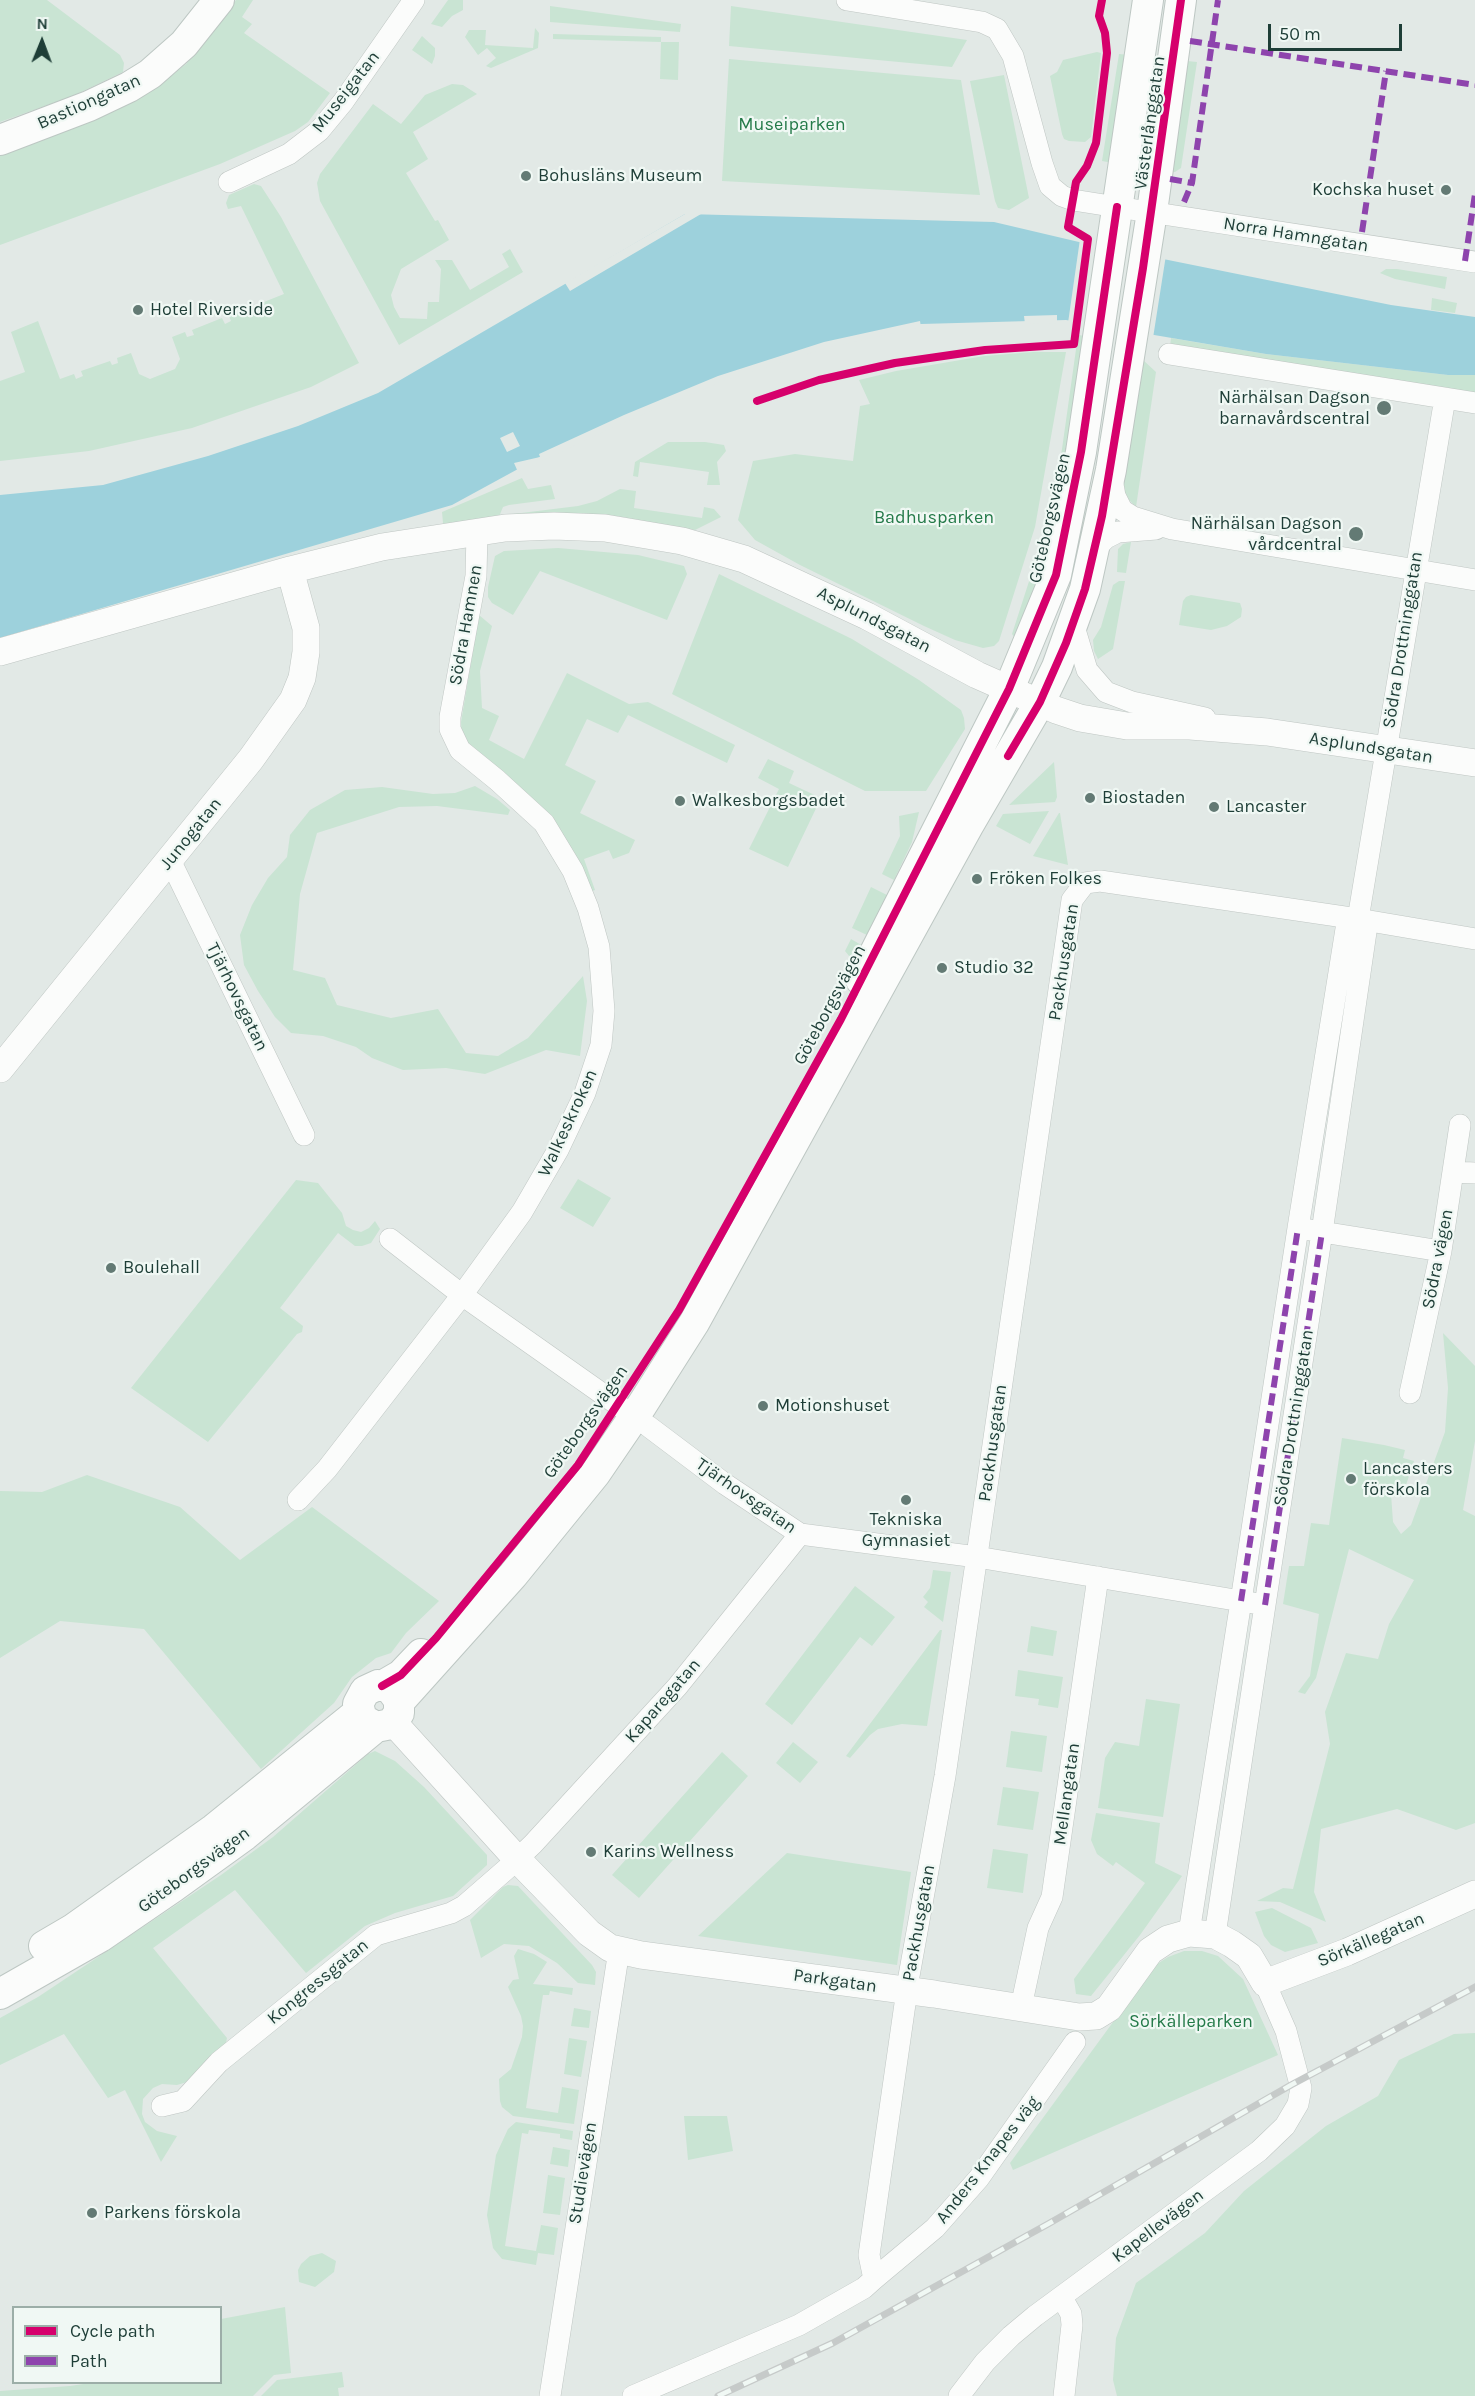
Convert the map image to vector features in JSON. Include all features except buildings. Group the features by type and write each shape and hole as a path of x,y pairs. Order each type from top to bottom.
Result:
{"main road":[{"name":"Bastiongatan","path":"0,140 88,106 129,87 150,74 184,44 219,0"},
{"name":"Västerlånggatan","path":"1112,244 1148,0"},
{"name":"Västerlånggatan","path":"1146,250 1181,0"},
{"name":"Göteborgsvägen","path":"0,1994 100,1937 245,1834 382,1710 513,1575 595,1474 679,1310 841,1019 1009,689 1056,575 1074,494 1112,244"},
{"name":"Göteborgsvägen","path":"626,1411 700,1313 968,826 1040,702 1057,667 1085,589 1094,550 1111,470 1146,250"},
{"name":"Göteborgsvägen","path":"0,1971 73,1929 382,1710"}],"street":[{"name":"Museigatan","path":"229,182 289,154 319,131 343,102 414,0"},
{"name":"Norra Hamngatan","path":"847,0 982,22 997,29 1013,56 1050,186 1062,196 1074,200 1475,262"},
{"path":"1169,354 1475,403"},
{"name":"Södra Drottninggatan","path":"1202,1934 1265,1605 1366,932 1358,919 1445,398"},
{"path":"1111,470 1115,496 1122,510 1132,517 1172,529 1475,580"},
{"name":"Asplundsgatan","path":"0,652 290,570 381,548 477,532 554,526 606,528 657,535 708,547 752,562 817,591 935,650 977,675 1056,710 1080,718 1127,726 1190,726 1267,732"},
{"path":"1094,550 1106,538 1118,532 1172,529"},
{"name":"Södra Hamnen","path":"450,717 474,589 478,549 477,532"},
{"name":"Junogatan","path":"0,1069 251,759 293,700 302,678 306,652 306,628 290,570"},
{"name":"Asplundsgatan","path":"1073,623 1087,670 1106,692 1132,702 1267,732 1475,763"},
{"name":"Walkeskroken","path":"297,1500 327,1469 462,1295 522,1212 558,1150 592,1076 600,1045 604,1011 602,970 595,931 573,871 553,835 533,811 460,750 450,729 450,717"},
{"name":"Tjärhovsgatan","path":"170,860 304,1135"},
{"name":"Packhusgatan","path":"874,2280 869,2255 907,1991 945,1776 1072,900 1077,890 1085,883 1100,881 1358,919"},
{"path":"1358,919 1475,939"},
{"name":"Södra Drottninggatan","path":"1202,1934 1241,1601 1298,1228 1346,929 1358,919"},
{"name":"Södra vägen","path":"1410,1393 1442,1251 1460,1125"},
{"path":"1453,1172 1475,1173"},
{"path":"1298,1228 1442,1251"},
{"name":"Tjärhovsgatan","path":"390,1239 462,1295 725,1484 800,1534 977,1557 1241,1601"},
{"name":"Kaparegatan","path":"517,1859 677,1688 800,1534"},
{"name":"Mellangatan","path":"1022,2007 1038,1928 1052,1897 1098,1577"},
{"path":"1241,1601 1265,1605"},
{"name":"Parkgatan","path":"382,1710 517,1859 595,1939 619,1950 1079,2017 1096,2016 1109,2008 1150,1951 1168,1939 1202,1934"},
{"name":"Kongressgatan","path":"162,2106 183,2101 219,2062 376,1935 451,1913 464,1906 517,1859"},
{"name":"Sörkällegatan","path":"1265,1983 1347,1952 1475,1894"},
{"path":"1202,1934 1232,1944 1249,1956 1265,1983"},
{"name":"Studievägen","path":"549,2396 619,1950"},
{"name":"Kapellevägen","path":"959,2396 986,2362 1011,2336 1259,2151 1285,2126 1298,2104 1301,2088 1286,2031 1265,1983"},
{"name":"Anders Knapes väg","path":"633,2396 799,2325 874,2280 935,2228 979,2178 1075,2042"},
{"path":"1062,2298 1071,2314 1072,2325 1064,2396"}],"green space":[{"path":"0,0 47,0 120,55 124,63 123,72 73,96 0,122"},
{"path":"236,0 253,0 242,17 252,24 244,33 330,93 308,122 295,131 220,164 0,245 0,153 121,107 153,90 186,64"},
{"path":"448,0 463,0 463,10 452,16 442,27 431,24"},
{"path":"550,6 681,24 680,32 550,22"},
{"path":"731,6 967,40 952,67 729,46"},
{"path":"535,28 539,33 538,48 491,68 486,66 496,58 487,48 478,55 465,37 469,30 486,30 485,45 533,48"},
{"path":"553,34 661,37 661,42 553,39"},
{"path":"422,36 435,48 432,64 412,50"},
{"path":"661,42 679,42 678,80 660,79"},
{"path":"1101,53 1091,137 1085,142 1069,141 1064,139 1062,134 1050,76 1057,72 1063,60"},
{"path":"1119,54 1130,55 1113,163 1102,161"},
{"name":"Museiparken","path":"729,59 961,80 980,195 722,181"},
{"path":"1187,61 1197,62 1181,168 1170,172"},
{"path":"1004,75 1029,198 1009,210 998,208 995,201 970,81"},
{"path":"452,84 463,85 477,94 413,132 428,159 406,173 449,240 401,269 391,295 394,307 400,318 427,319 428,302 439,302 441,269 435,260 452,260 470,290 509,267 502,254 510,249 523,272 399,345 320,201 317,183 320,174 373,104 401,124 425,95"},
{"path":"254,184 261,186 281,217 359,363 311,387 192,428 89,451 0,461 0,381 25,372 11,332 38,321 60,379 74,374 76,379 83,376 81,371 110,361 112,365 118,363 117,358 131,353 139,374 150,379 175,369 180,359 172,337 185,332 187,337 194,335 192,330 222,318 225,324 231,321 229,316 284,294 241,206 228,209 226,203 229,195"},
{"path":"1386,269 1447,277 1445,289 1395,279 1380,273"},
{"path":"1432,298 1457,303 1455,313 1431,310"},
{"path":"1078,335 1085,336 1069,449 1049,537 1020,637 1015,638 1012,634 1044,535 1062,449"},
{"path":"1171,338 1266,354 1448,375 1475,375 1475,403 1169,354"},
{"name":"Badhusparken","path":"1066,352 1035,527 999,641 994,646 983,648 955,640 800,565 755,540 738,520 753,461 795,454 853,461 860,406 870,404 859,380 896,371 984,356"},
{"path":"1142,359 1156,372 1136,507 1128,499 1123,489"},
{"path":"668,442 705,442 724,445 726,451 717,462 720,485 707,485 709,472 640,462 638,477 633,476 635,462"},
{"path":"522,478 528,489 551,485 555,499 503,507 498,519 445,526 443,523 442,512"},
{"path":"620,489 636,491 634,508 702,518 704,507 714,509 721,517 695,530 616,516 570,513 512,517 513,514 578,506 597,501"},
{"path":"1131,542 1126,573 1117,572 1118,549 1123,544"},
{"path":"558,548 638,555 684,566 687,574 667,620 540,571 513,615 492,603 488,597 488,587 495,556 504,551"},
{"path":"719,574 852,639 919,680 961,710 965,729 926,791 865,791 672,694"},
{"path":"1119,581 1125,581 1113,649 1098,659 1094,651 1093,640 1101,627 1113,585"},
{"path":"1191,595 1240,603 1241,617 1227,626 1211,630 1179,625 1183,601"},
{"path":"479,615 492,626 480,671 482,708 499,716 489,740 524,759 567,673 629,704 648,702 735,745 727,763 628,715 618,733 587,719 565,765 596,781 580,813 635,840 629,853 613,859 609,850 584,859 595,890 587,893 579,872 462,740 461,722"},
{"path":"768,759 794,771 789,783 821,798 788,867 749,849 779,789 758,778"},
{"path":"1054,762 1057,797 1055,802 1009,805"},
{"path":"475,786 510,810 508,815 437,806 399,807 317,833 300,894 293,970 325,978 337,1005 391,1018 438,1009 466,1053 498,1056 528,1038 583,976 587,1001 580,1056 546,1050 485,1074 446,1068 403,1070 372,1058 356,1047 323,1036 291,1033 275,1017 244,965 240,935 252,905 268,878 287,857 290,835 310,810 345,790 382,787 433,794 455,793"},
{"path":"1049,811 1030,844 996,826 1003,814"},
{"path":"919,812 912,842 894,880 882,874 900,836 899,816"},
{"path":"1060,813 1068,865 1033,856"},
{"path":"871,887 887,895 867,935 852,928"},
{"path":"851,939 863,946 854,962 845,951"},
{"path":"578,1179 611,1198 593,1227 560,1208"},
{"path":"296,1180 318,1183 342,1213 346,1226 361,1232 375,1221 380,1229 371,1243 362,1246 355,1246 338,1233 280,1308 303,1326 302,1332 297,1334 208,1442 131,1388"},
{"path":"1443,1333 1475,1366 1475,1441 1463,1510 1475,1516 1475,1823 1456,1830 1397,1809 1321,1829 1314,1892 1326,1922 1280,1902 1257,1901 1283,1888 1293,1889 1330,1744 1325,1712 1346,1653 1378,1659 1389,1624 1414,1580 1349,1549 1316,1678 1305,1694 1298,1692 1310,1676 1319,1614 1283,1604 1289,1566 1304,1566 1311,1523 1329,1525 1342,1438 1405,1450 1403,1458 1414,1461 1402,1497 1391,1494 1393,1522 1401,1534 1411,1525 1445,1432 1448,1388"},
{"path":"87,1475 180,1507 240,1560 312,1507 439,1601 406,1633 391,1653 376,1658 352,1677 334,1703 261,1769 144,1629 60,1621 0,1658 0,1491 42,1492"},
{"path":"933,1570 951,1572 943,1622 924,1607 928,1602 923,1597 930,1588"},
{"path":"855,1586 895,1617 872,1646 860,1637 792,1725 765,1704"},
{"path":"1031,1626 1057,1631 1053,1656 1027,1652"},
{"path":"942,1630 927,1726 902,1724 878,1729 850,1758 846,1756"},
{"path":"1018,1670 1063,1677 1058,1708 1038,1705 1039,1699 1015,1696"},
{"path":"1146,1699 1180,1704 1163,1817 1098,1808 1105,1758 1115,1742 1139,1746"},
{"path":"1011,1731 1047,1736 1042,1772 1006,1767"},
{"path":"793,1742 818,1762 800,1783 776,1763"},
{"path":"375,1751 395,1761 424,1787 487,1855 487,1865 453,1896 395,1913 365,1926 306,1973 235,1890 153,1948 227,2038 225,2047 187,2082 177,2085 162,2084 153,2088 143,2099 142,2114 145,2122 157,2131 177,2136 161,2162 125,2090 108,2098 64,2034 0,2065 0,2018 38,1997 221,1875 273,1837 368,1754"},
{"path":"722,1752 748,1776 639,1898 612,1875"},
{"path":"1003,1787 1039,1792 1033,1830 997,1825"},
{"path":"1096,1813 1160,1823 1155,1863 1182,1876 1140,1935 1091,1996 1076,1994 1074,1979 1145,1883 1116,1862 1113,1866 1097,1854 1091,1840"},
{"path":"993,1849 1028,1854 1023,1893 987,1888"},
{"path":"787,1853 911,1872 897,1965 698,1936"},
{"path":"518,1886 592,1965 596,1972 595,1985 578,1983 557,1963 529,1946 504,1944 481,1958 470,1920 503,1887"},
{"path":"1272,1908 1311,1928 1318,1943 1285,1952 1271,1945 1264,1936 1255,1912"},
{"path":"518,1949 534,1954 547,1962 533,1984 573,1988 572,1995 550,1991 549,1995 543,1995 526,2108 558,2113 562,2087 579,2090 574,2124 513,2116 502,2107 500,2101 499,2079 511,2069 522,2037 521,2016 508,1987 513,1980 519,1979 514,1956"},
{"name":"Sörkälleparken","path":"1184,1951 1202,1951 1218,1956 1243,1979 1278,2055 1013,2170 1010,2163 1154,1966"},
{"path":"574,2008 591,2011 589,2028 571,2026"},
{"path":"1475,2033 1475,2396 1117,2396 1113,2380 1116,2338 1136,2283 1205,2233 1244,2191 1326,2126 1378,2096 1399,2060 1454,2034"},
{"path":"569,2038 587,2041 581,2077 564,2074"},
{"path":"684,2116 727,2116 733,2151 688,2160"},
{"path":"516,2122 573,2131 572,2140 560,2138 560,2134 529,2130 528,2134 522,2133 505,2246 536,2251 541,2225 558,2228 554,2255 538,2253 536,2265 502,2259 493,2248 487,2215 496,2155 508,2129"},
{"path":"553,2147 570,2150 568,2167 550,2164"},
{"path":"548,2175 565,2178 560,2215 543,2213"},
{"path":"322,2253 336,2261 334,2272 315,2287 299,2282 298,2270 301,2264 310,2256"},
{"path":"285,2307 291,2373 274,2375 253,2396 0,2396 0,2391 83,2384 222,2384 222,2319"},
{"path":"342,2372 344,2387 338,2388 339,2396 261,2396 277,2380"}],"water":[{"path":"685,214 994,222 1079,242 1391,305 1475,317 1475,375 1448,375 1266,354 1066,320 921,324 825,345 720,379 540,457 452,505 0,638 0,495 103,485 208,456 298,426 378,393"}],"pier":[{"path":"685,214 701,214 570,291 565,283"},
{"path":"1080,239 1166,255 1153,338 1068,323"},
{"path":"1057,315 1057,323 1025,324 1024,316"},
{"path":"920,321 921,327 826,348 721,382 627,421 518,472 514,463 540,457 539,454 624,415 718,376 824,342"},
{"path":"513,432 520,446 507,452 500,438"}],"railway":[{"path":"718,2396 833,2343 1048,2224 1291,2085 1475,1987"}],"marked path":[{"path":"1184,202 1192,183 1218,0"},
{"path":"1190,41 1475,85"},
{"path":"1362,232 1386,71"},
{"path":"1170,179 1192,183"},
{"path":"1465,261 1475,194"},
{"path":"1241,1601 1298,1228"},
{"path":"1265,1605 1322,1232"}],"cycle path":[{"path":"757,401 819,380 895,363 985,350 1074,344 1088,239 1068,227 1076,182 1087,166 1096,143 1107,53 1105,33 1099,16 1102,0"},
{"path":"1008,756 1040,702 1066,643 1085,589 1102,516 1143,268 1181,0"},
{"path":"382,1686 401,1675 436,1638 578,1465 679,1310 841,1019 1009,689 1056,575 1081,452 1117,207"}],"place":[{"name":"Bohusläns Museum","path":"526,176"},
{"name":"Kochska huset","path":"1446,190"},
{"name":"Hotel Riverside","path":"138,310"},
{"name":"Närhälsan Dagson barnavårdscentral","path":"1384,408"},
{"name":"Närhälsan Dagson vårdcentral","path":"1356,534"},
{"name":"Biostaden","path":"1090,798"},
{"name":"Walkesborgsbadet","path":"680,801"},
{"name":"Lancaster","path":"1214,807"},
{"name":"Fröken Folkes","path":"977,879"},
{"name":"Studio 32","path":"942,968"},
{"name":"Boulehall","path":"111,1268"},
{"name":"Motionshuset","path":"763,1406"},
{"name":"Lancasters förskola","path":"1351,1479"},
{"name":"Tekniska Gymnasiet","path":"906,1500"},
{"name":"Karins Wellness","path":"591,1852"},
{"name":"Parkens förskola","path":"92,2213"}]}
